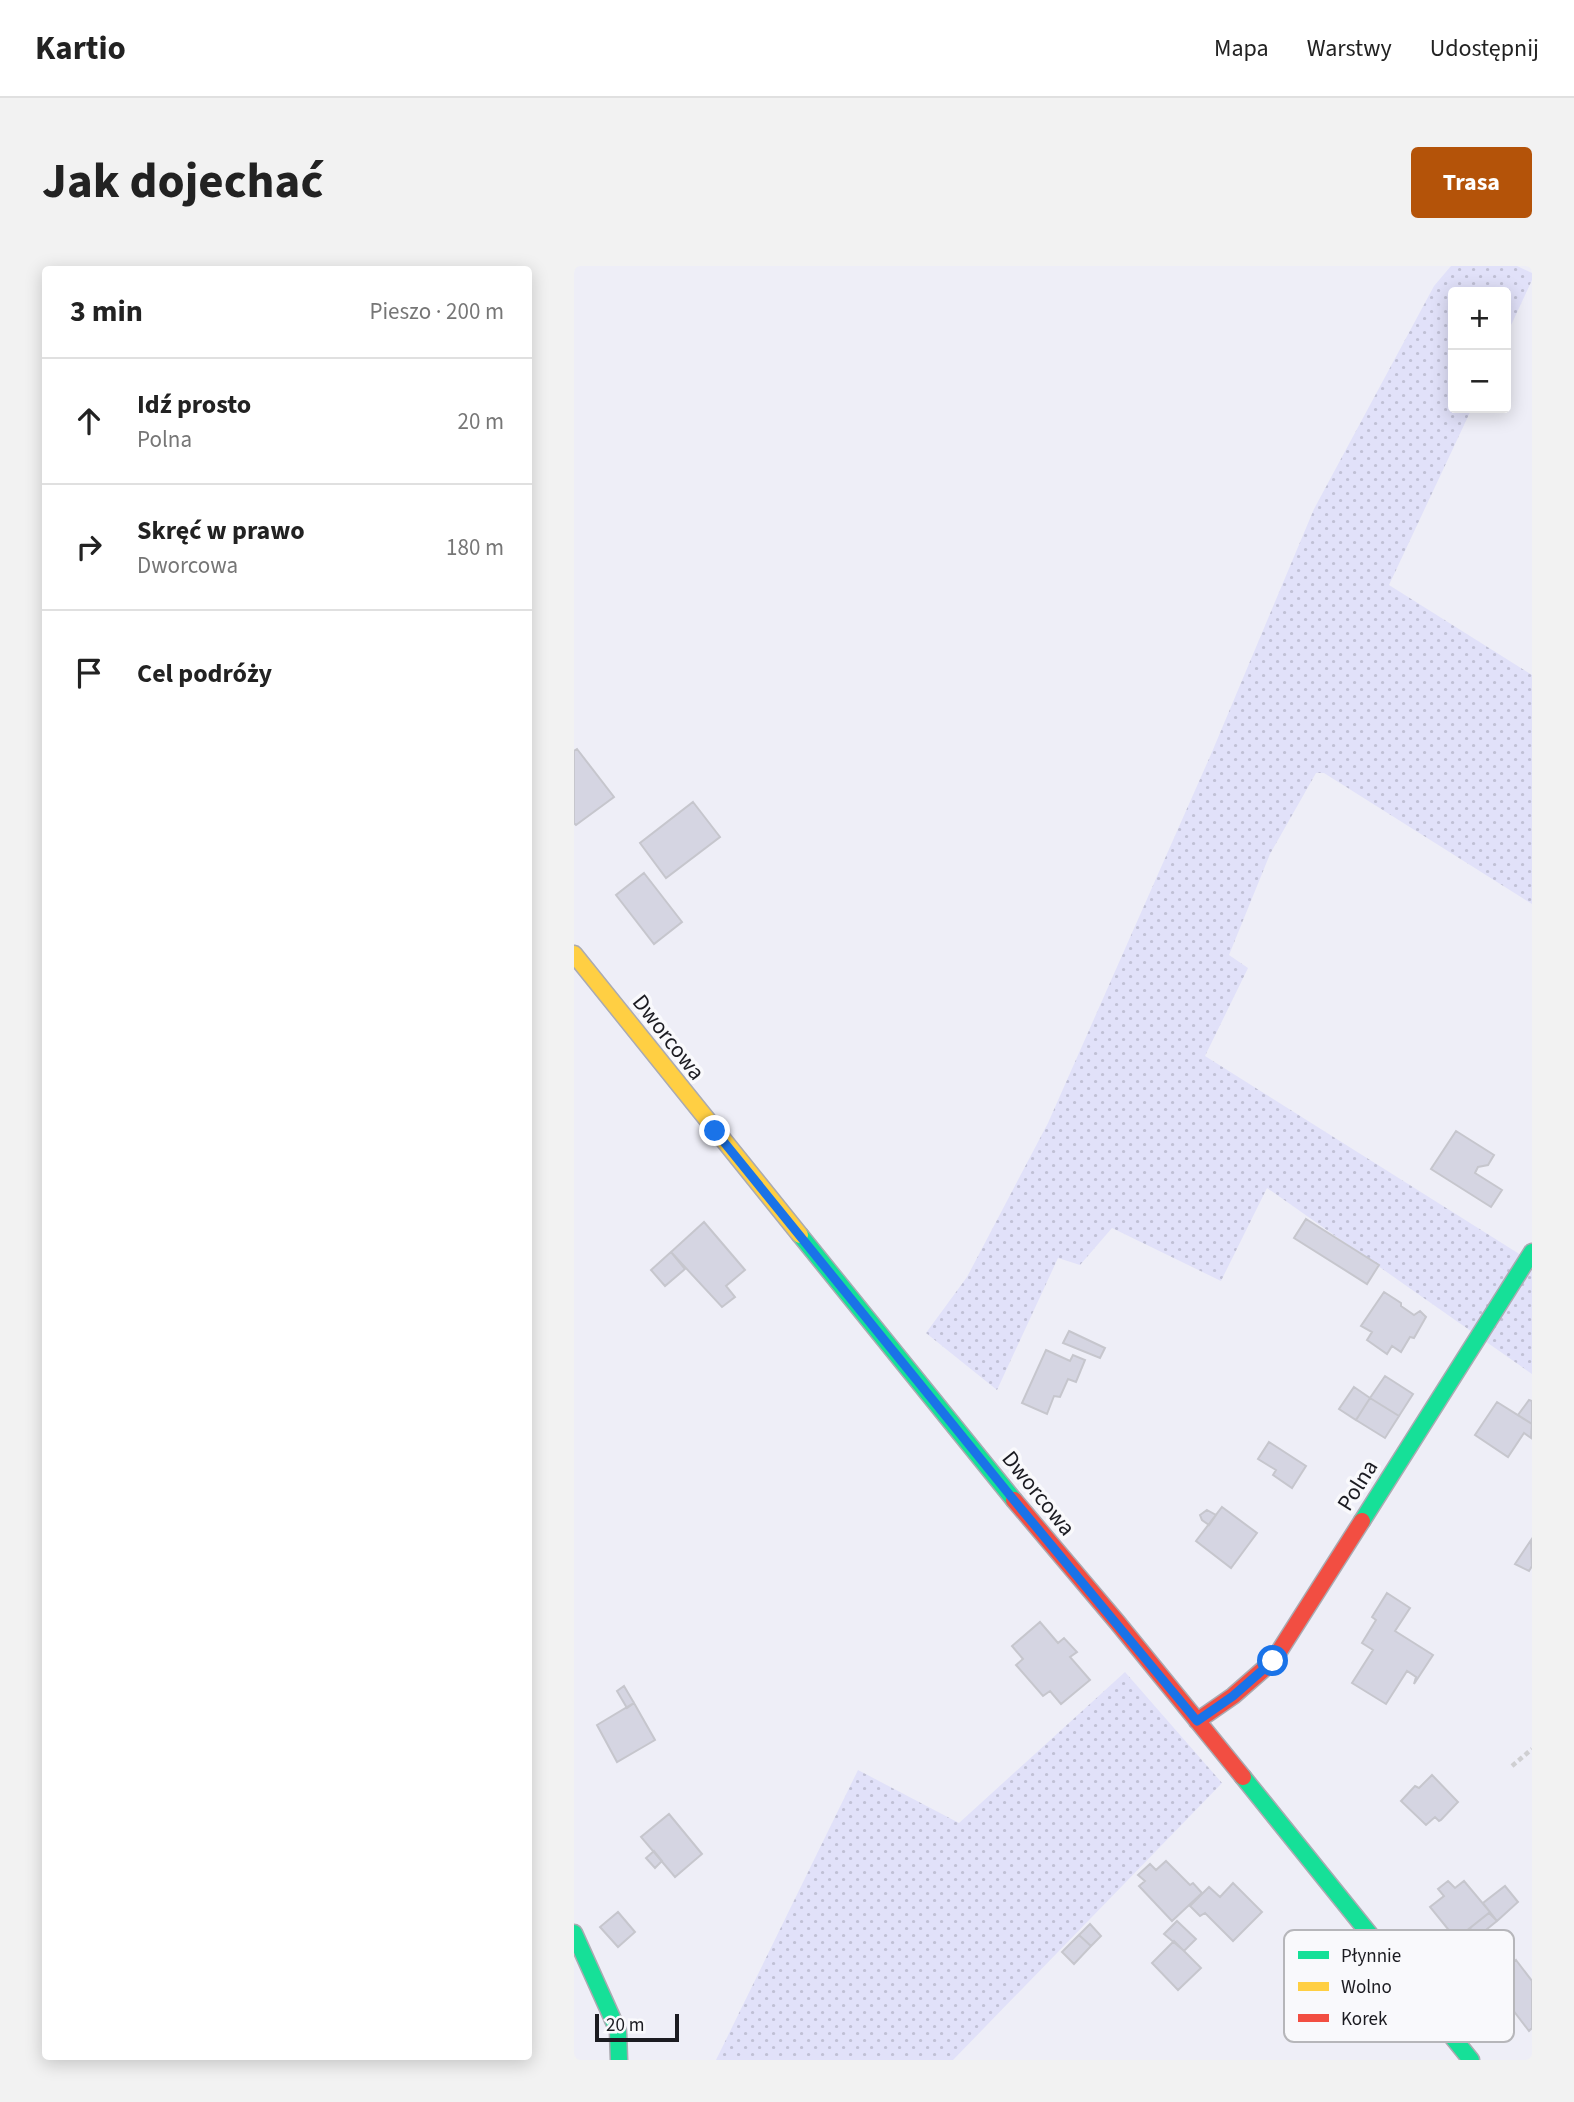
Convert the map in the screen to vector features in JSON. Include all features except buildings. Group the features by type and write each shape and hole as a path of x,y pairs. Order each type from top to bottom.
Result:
{"street":[{"name":"Dworcowa","path":"574,954 1013,1499 1366,1930"},
{"name":"Polna","path":"1197,1721 1233,1696 1273,1661 1532,1252"},
{"path":"574,1933 618,2031 619,2060"},
{"name":"Dworcowa","path":"1456,2042 1471,2060"}],"path":[{"path":"1512,1766 1532,1749"}],"shaded area":[{"path":"1451,266 1517,266 1532,273 1532,280 1511,325 1511,287 1448,287 1448,413 1470,413 1389,585 1532,675 1532,904 1324,773 1316,773 1270,854 1229,955 1248,968 1205,1056 1532,1262 1532,1374 1267,1188 1221,1281 1112,1228 1080,1265 1058,1258 997,1390 926,1333 967,1277 1048,1123 1212,752 1314,509 1434,286"},
{"path":"1125,1672 1222,1783 953,2060 716,2060 858,1770 959,1823"}],"traffic: fast":[{"path":"800,1235 1014,1500"},
{"path":"1362,1521 1532,1252"},
{"path":"1243,1777 1366,1930"},
{"path":"574,1933 618,2031 619,2060"},
{"path":"1456,2042 1471,2060"}],"traffic: slow":[{"path":"574,954 800,1235"}],"traffic: jam":[{"path":"1014,1500 1243,1777"},
{"path":"1197,1721 1233,1696 1273,1661 1362,1521"}],"route":[{"path":"715,1131 1197,1721 1233,1696 1273,1661"}]}
